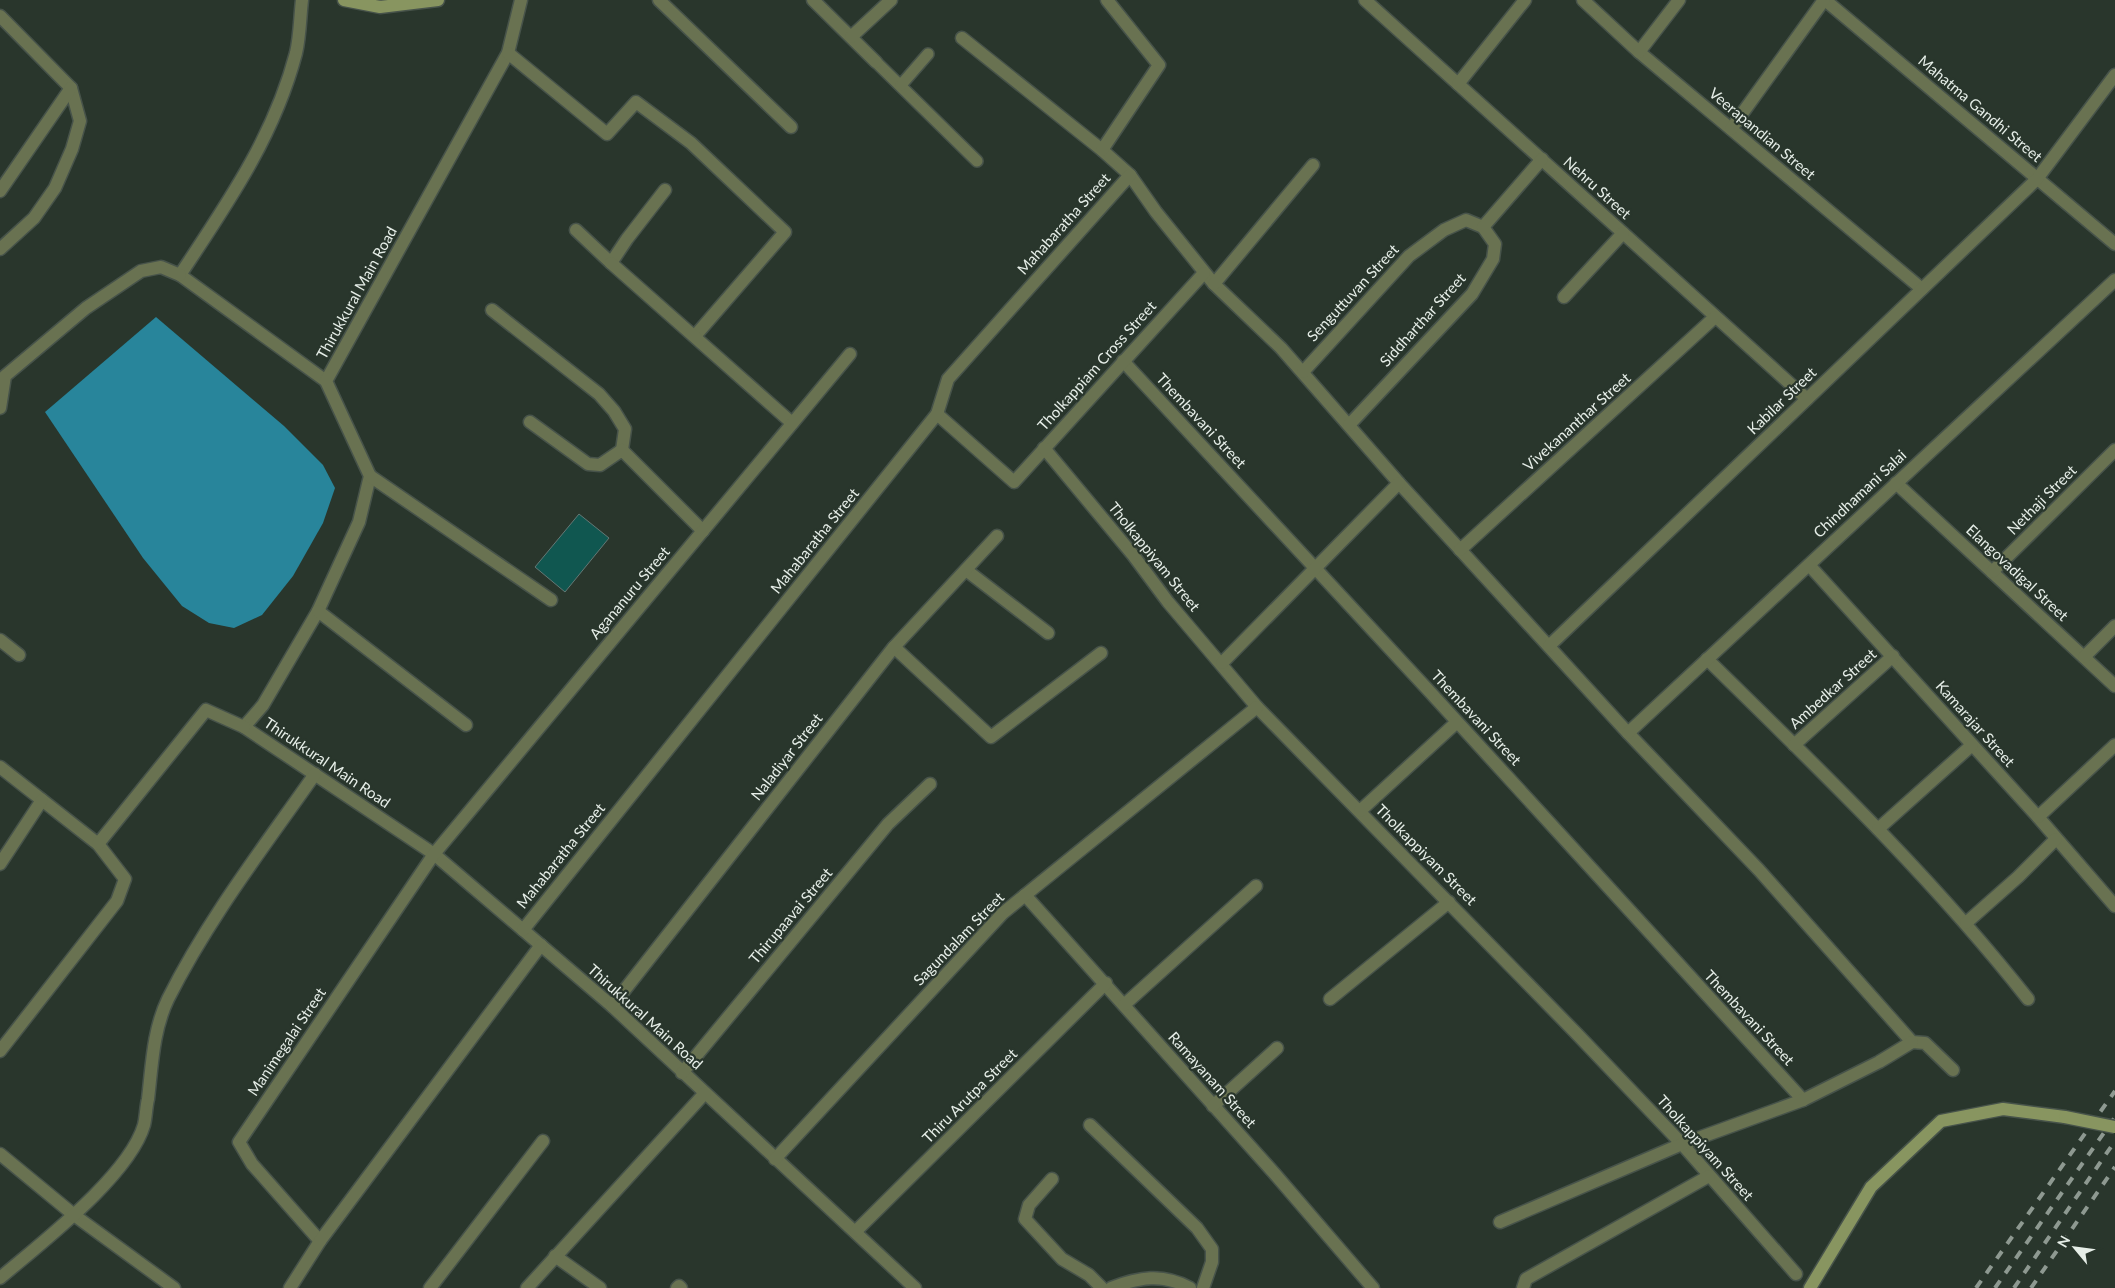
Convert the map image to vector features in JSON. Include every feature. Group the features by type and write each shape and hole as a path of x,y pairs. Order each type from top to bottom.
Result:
{"street":[{"path":"180,275 242,181 270,127 296,52 302,0"},
{"path":"344,0 380,8 438,0"},
{"name":"Thirukkural Main Road","path":"521,0 508,53 326,382 370,476 358,522 318,611 263,705 244,727 434,854 612,1006 775,1159 856,1231 915,1288"},
{"path":"659,0 790,127"},
{"path":"814,0 876,62"},
{"path":"851,37 891,0"},
{"path":"1102,150 1159,65 1107,0"},
{"name":"Nehru Street","path":"1365,0 1807,399"},
{"path":"1458,84 1525,0"},
{"name":"Veerapandian Street","path":"1583,0 1639,52 1922,289"},
{"path":"1639,52 1680,0"},
{"path":"1731,129 1824,0"},
{"name":"Mahatma Gandhi Street","path":"1824,0 2115,244"},
{"path":"0,16 71,88 80,121 55,188 34,218 0,249"},
{"path":"962,38 1102,150 1130,175 1156,212 1204,273 1303,372 1399,483 1628,733 1759,870 1912,1042"},
{"path":"508,53 607,134 636,102 691,143 785,232 695,336"},
{"name":"Kabilar Street","path":"1548,646 2038,179 2115,75"},
{"path":"0,191 71,88"},
{"path":"1483,227 1542,159"},
{"path":"1214,284 1313,164"},
{"name":"Mahabaratha Street","path":"523,930 937,414 948,379 1130,175"},
{"path":"611,263 665,190"},
{"name":"Senguttuvan Street","path":"1303,372 1409,256 1444,230 1466,220 1483,227"},
{"name":"Siddharthar Street","path":"1349,425 1472,294 1493,260 1495,244 1483,227"},
{"path":"576,230 792,423"},
{"path":"1564,296 1623,233"},
{"path":"0,408 4,376 86,308 141,271 161,267 180,275 326,382"},
{"name":"Tholkappiam Cross Street","path":"937,414 1014,482 1204,273"},
{"name":"Chindhamani Salai","path":"1628,733 2115,280"},
{"path":"492,310 599,394 614,411 625,429 622,450 600,465 588,464 530,422"},
{"name":"Vivekananthar Street","path":"1460,550 1715,317"},
{"name":"Agananuru Street","path":"434,854 850,354"},
{"name":"Thembavani Street","path":"1123,361 1316,568 1803,1100"},
{"name":"Tholkappiyam Street","path":"1044,448 1133,555 1168,602 1222,663 1257,707 1449,902 1682,1144 1796,1274"},
{"path":"622,450 703,531"},
{"name":"Nethaji Street","path":"1992,572 2115,450"},
{"path":"370,476 551,600"},
{"path":"1222,663 1399,483"},
{"name":"Elangovadigal Street","path":"1896,483 2115,686"},
{"name":"Naladiyar Street","path":"612,1006 894,647 998,536"},
{"name":"Kamarajar Street","path":"1809,565 2038,816 2115,906"},
{"path":"966,570 1048,633"},
{"path":"318,611 466,725"},
{"path":"2084,657 2115,626"},
{"path":"0,640 18,655"},
{"path":"894,647 991,737 1101,653"},
{"name":"Ambedkar Street","path":"1794,745 1893,656"},
{"path":"1707,659 1878,829 1966,923 2028,998"},
{"name":"Sagundalam Street","path":"775,1159 1003,913 1257,707"},
{"path":"98,844 206,710 244,727"},
{"path":"1360,811 1457,722"},
{"path":"1878,829 1972,745"},
{"path":"2038,816 2115,745"},
{"path":"0,767 98,844 125,879 117,901 0,1050"},
{"path":"0,1278 74,1215 121,1164 136,1142 144,1125 156,1027 168,1000 204,934 315,774"},
{"name":"Thirupaavai Street","path":"682,1073 888,824 930,784"},
{"path":"0,864 42,800"},
{"path":"1966,923 2018,877 2056,839"},
{"name":"Manimegalai Street","path":"320,1241 252,1164 239,1142 434,854"},
{"path":"1124,1005 1256,886"},
{"name":"Ramayanam Street","path":"1025,895 1106,983 1373,1288"},
{"path":"1330,999 1449,902"},
{"path":"290,1288 320,1241 541,945"},
{"name":"Thiru Arutpa Street","path":"856,1231 1106,983"},
{"path":"1500,1222 1682,1144 1803,1100 1879,1062 1912,1042 1925,1043 1953,1070"},
{"path":"1213,1106 1277,1048"},
{"path":"527,1288 705,1093"},
{"path":"1810,1288 1871,1187 1941,1121 2003,1109 2115,1126"},
{"path":"1090,1125 1197,1228 1212,1249 1212,1262 1203,1288"},
{"path":"430,1288 543,1141"},
{"path":"0,1154 74,1215 174,1288"},
{"path":"1523,1288 1526,1279 1709,1176"},
{"path":"1052,1179 1029,1205 1025,1219 1062,1259 1089,1275 1102,1288"},
{"path":"555,1256 600,1288"},
{"path":"1111,1288 1133,1280 1156,1277 1179,1282 1190,1288"}],"lane":[{"path":"902,85 928,54"},
{"path":"876,62 902,85 977,161"}],"water":[{"path":"156,317 284,426 323,465 335,488 323,523 293,576 262,615 234,628 209,623 182,606 143,558 45,412"}],"building":[{"path":"579,514 609,538 565,592 535,567"}],"railway":[{"path":"1976,1288 2115,1091"},
{"path":"1995,1288 2115,1117"},
{"path":"2014,1288 2115,1141"},
{"path":"2031,1288 2115,1167"}]}
